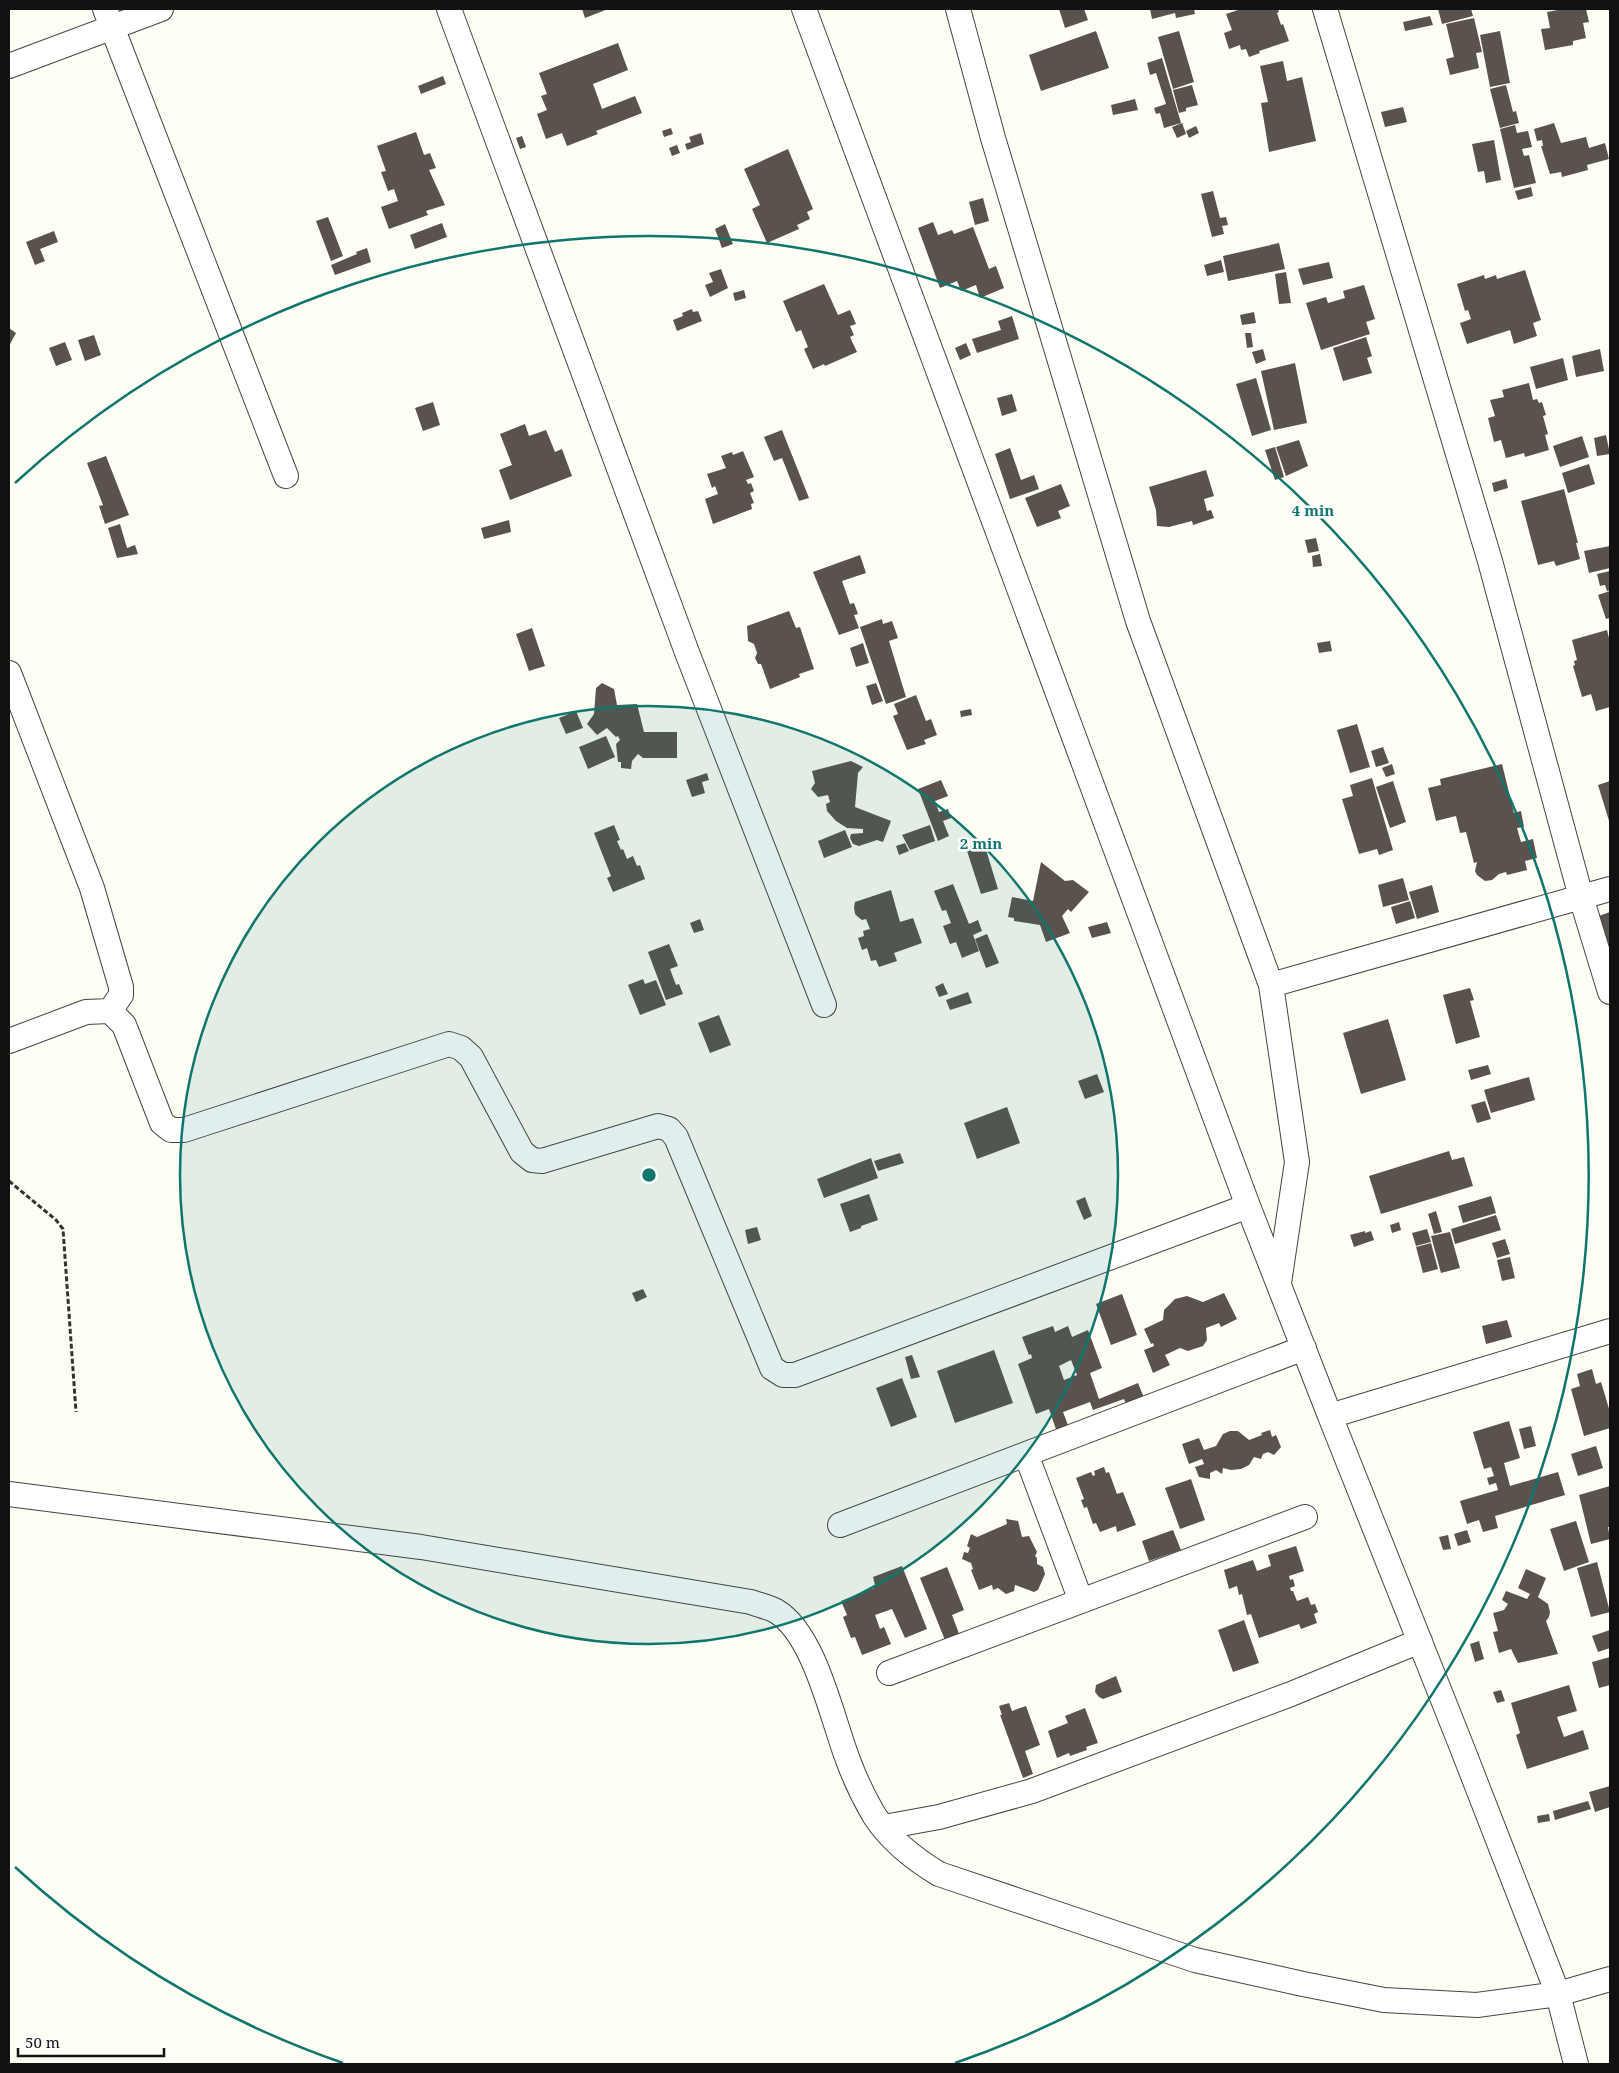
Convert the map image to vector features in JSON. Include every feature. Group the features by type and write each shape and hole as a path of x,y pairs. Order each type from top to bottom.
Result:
{"street":[{"path":"9,66 108,18 161,9"},
{"path":"449,9 685,646 824,1005"},
{"path":"804,9 1248,1206 1558,1994 1576,2064"},
{"path":"958,9 996,147 1138,622 1271,984 1297,1162 1278,1284"},
{"path":"1326,9 1490,560 1581,897 1610,992"},
{"path":"108,18 286,476"},
{"path":"9,673 92,888 121,987 121,996 110,1011"},
{"path":"1271,984 1610,889"},
{"path":"9,1040 86,1012 110,1011 124,1025 162,1123 171,1130 184,1130 450,1044 462,1048 471,1057 522,1152 532,1160 542,1161 658,1126 669,1129 676,1138 772,1368 783,1375 795,1374 1248,1206"},
{"path":"1330,1416 1610,1331"},
{"path":"840,1525 1304,1348"},
{"path":"1026,1454 1081,1601"},
{"path":"9,1494 422,1547 751,1602 776,1611 789,1623 810,1650 860,1788 876,1817 916,1860 939,1874 1195,1960 1384,2000 1477,2005 1558,1994 1610,1979"},
{"path":"889,1673 1305,1518"},
{"path":"884,1827 939,1817 1032,1791 1291,1694 1420,1640"}],"path":[{"path":"9,1182 56,1220 63,1229 76,1412"}],"building":[{"path":"582,9 608,9 585,18"},
{"path":"1059,9 1084,9 1088,20 1065,28"},
{"path":"1150,9 1194,9 1195,14 1176,18 1175,13 1152,19"},
{"path":"1241,9 1278,9 1279,12 1277,13 1281,25 1283,24 1289,41 1259,51 1260,53 1249,57 1246,49 1241,50 1240,45 1229,49 1224,33 1232,30 1226,14"},
{"path":"1438,9 1471,9 1473,16 1442,24"},
{"path":"1563,9 1586,9 1589,22 1583,23 1586,38 1573,41 1573,45 1545,50 1541,29 1550,28 1547,12"},
{"path":"1430,16 1433,25 1405,31 1403,22"},
{"path":"1474,18 1482,52 1476,53 1479,68 1450,75 1446,59 1454,57 1446,24"},
{"path":"1096,31 1109,68 1041,91 1029,55"},
{"path":"1179,31 1194,82 1173,89 1158,37"},
{"path":"1500,31 1510,83 1490,87 1480,35"},
{"path":"618,43 628,70 593,84 602,109 635,96 642,113 596,131 598,134 567,146 562,133 546,139 537,114 547,110 541,96 547,94 539,73"},
{"path":"1162,58 1181,123 1164,128 1160,113 1156,114 1154,108 1166,104 1156,73 1150,75 1147,63"},
{"path":"1283,61 1287,81 1302,77 1316,141 1269,152 1261,103 1268,102 1260,66"},
{"path":"443,76 446,84 421,94 418,86"},
{"path":"1192,85 1198,105 1186,108 1186,111 1179,113 1173,90"},
{"path":"1506,85 1513,112 1516,111 1519,123 1500,128 1490,89"},
{"path":"1135,99 1138,110 1113,115 1111,105"},
{"path":"1403,107 1407,122 1385,127 1381,112"},
{"path":"1182,123 1186,134 1177,138 1172,127"},
{"path":"1554,123 1561,143 1586,137 1589,148 1605,143 1609,159 1587,165 1588,170 1562,177 1561,172 1550,174 1541,146 1543,146 1542,140 1537,141 1534,129"},
{"path":"1515,125 1517,133 1528,131 1532,147 1522,149 1524,156 1529,155 1536,183 1514,188 1500,129"},
{"path":"1196,126 1199,133 1189,138 1186,131"},
{"path":"671,128 673,134 664,137 662,131"},
{"path":"416,132 424,155 430,153 436,168 429,170 445,205 426,211 428,215 389,229 381,207 398,201 394,189 388,191 381,172 386,171 377,146"},
{"path":"701,133 704,144 687,150 685,144 691,142 689,137"},
{"path":"522,136 526,147 520,149 516,138"},
{"path":"1494,140 1501,180 1486,183 1484,171 1478,172 1472,144"},
{"path":"677,145 680,153 672,156 669,148"},
{"path":"788,149 813,209 807,212 810,219 797,225 799,229 767,243 752,209 760,205 744,169"},
{"path":"1531,187 1533,196 1518,200 1515,191"},
{"path":"1213,191 1220,218 1226,217 1228,225 1222,226 1224,234 1212,237 1201,194"},
{"path":"983,198 989,221 975,225 969,202"},
{"path":"328,217 343,256 331,261 316,221"},
{"path":"933,222 938,235 952,230 954,234 973,227 989,269 996,266 1004,288 980,298 976,285 961,291 957,281 940,288 918,228"},
{"path":"442,223 447,237 415,249 410,235"},
{"path":"725,224 733,244 722,248 715,229"},
{"path":"54,231 58,242 40,249 45,261 35,265 26,242"},
{"path":"1279,243 1285,269 1228,281 1223,256"},
{"path":"367,248 371,262 335,275 331,265"},
{"path":"1221,260 1224,272 1207,276 1204,265"},
{"path":"1329,262 1333,278 1303,285 1298,269"},
{"path":"721,269 728,288 710,297 705,285 713,282 709,273"},
{"path":"1525,270 1541,320 1533,323 1537,336 1514,344 1510,330 1467,344 1460,323 1471,319 1468,310 1465,311 1457,284 1484,275 1485,279 1496,275 1497,279"},
{"path":"1286,272 1291,303 1279,304 1275,274"},
{"path":"824,284 838,315 850,310 856,324 850,326 854,335 850,337 857,352 825,366 824,364 813,369 804,349 808,347 801,330 796,332 783,301"},
{"path":"1364,285 1375,319 1366,322 1370,334 1321,350 1306,303 1326,297 1328,303 1345,298 1343,291"},
{"path":"744,290 746,298 735,301 733,293"},
{"path":"692,309 693,312 698,311 702,321 677,331 673,320 683,316 682,313"},
{"path":"1254,312 1256,323 1242,325 1240,315"},
{"path":"1012,316 1019,339 977,353 972,339 1001,330 998,321"},
{"path":"9,328 16,333 9,346"},
{"path":"1245,333 1251,333 1253,347 1247,348"},
{"path":"94,335 101,355 85,361 78,340"},
{"path":"1366,337 1372,356 1367,358 1372,373 1343,381 1333,348"},
{"path":"65,342 72,360 56,366 49,348"},
{"path":"966,343 971,355 960,360 955,348"},
{"path":"1263,349 1266,360 1256,364 1252,352"},
{"path":"1600,349 1604,371 1576,377 1572,356"},
{"path":"1563,358 1568,380 1536,389 1530,367"},
{"path":"1295,363 1307,423 1274,430 1261,371"},
{"path":"1256,378 1271,430 1252,436 1236,384"},
{"path":"1529,383 1533,400 1537,399 1539,403 1542,402 1546,415 1543,416 1548,434 1545,435 1549,450 1525,457 1524,453 1506,458 1501,440 1494,442 1488,418 1495,416 1490,400 1504,397 1502,390"},
{"path":"1012,394 1017,411 1002,416 997,398"},
{"path":"433,402 440,425 423,431 415,408"},
{"path":"525,424 529,436 546,430 555,452 562,449 572,476 510,500 499,470 512,465 500,434"},
{"path":"782,430 809,498 799,501 782,458 774,461 764,437"},
{"path":"1606,435 1610,454 1597,456 1594,438"},
{"path":"1582,436 1589,457 1560,467 1553,446"},
{"path":"1299,440 1308,466 1286,476 1276,447"},
{"path":"1275,447 1284,477 1275,480 1265,450"},
{"path":"1010,448 1021,480 1034,475 1039,489 1010,499 995,454"},
{"path":"743,451 754,477 746,480 748,484 751,483 754,491 750,493 754,503 751,504 752,509 713,524 705,499 718,494 715,486 712,488 707,474 726,468 721,456 732,452 733,455"},
{"path":"106,456 129,515 105,524 99,506 103,505 87,463"},
{"path":"1589,464 1595,484 1568,493 1562,473"},
{"path":"1206,470 1214,496 1204,499 1207,511 1211,510 1214,518 1193,525 1192,521 1169,527 1157,526 1156,510 1149,487"},
{"path":"1506,479 1508,488 1494,492 1492,483"},
{"path":"1061,484 1070,506 1058,511 1061,518 1037,527 1025,498"},
{"path":"1564,489 1578,543 1576,543 1580,559 1556,566 1554,561 1538,565 1521,501"},
{"path":"509,520 511,532 484,539 481,528"},
{"path":"120,524 127,548 135,545 138,554 117,558 108,528"},
{"path":"1316,538 1319,551 1308,553 1305,540"},
{"path":"1610,546 1610,568 1589,573 1584,551"},
{"path":"1320,554 1322,566 1313,567 1312,556"},
{"path":"860,555 866,573 842,581 850,604 854,603 858,614 854,615 859,628 839,635 813,572"},
{"path":"1610,571 1610,590 1607,591 1605,585 1600,586 1597,574"},
{"path":"1610,591 1610,618 1606,619 1598,595"},
{"path":"789,611 796,628 800,627 814,669 799,674 800,677 770,689 761,664 758,664 755,658 757,653 754,644 748,641 747,626"},
{"path":"882,619 883,624 892,621 898,638 889,641 906,697 886,704 860,627"},
{"path":"532,628 545,666 529,671 516,634"},
{"path":"1607,630 1610,642 1610,707 1596,711 1591,694 1582,697 1573,666 1575,665 1574,661 1577,660 1572,640"},
{"path":"1330,641 1332,651 1319,653 1317,643"},
{"path":"863,643 869,663 856,667 850,648"},
{"path":"602,683 614,689 617,705 637,704 644,732 677,732 677,758 643,758 638,754 632,761 631,769 621,768 621,762 618,762 616,744 620,740 618,736 616,737 607,728 597,735 587,724 594,714 596,688"},
{"path":"876,683 883,701 872,705 866,686"},
{"path":"916,695 926,721 931,719 937,735 924,740 926,744 907,750 893,716 898,714 894,704"},
{"path":"971,709 972,715 961,717 960,711"},
{"path":"576,711 583,728 566,734 559,718"},
{"path":"1357,724 1370,767 1350,773 1337,730"},
{"path":"606,736 615,757 588,769 579,747"},
{"path":"1383,747 1389,763 1376,767 1371,751"},
{"path":"851,761 863,767 858,773 855,807 891,821 883,842 877,840 859,846 853,844 850,838 851,834 863,833 863,829 847,828 836,821 827,811 826,804 830,802 828,795 818,797 811,789 815,783 812,771"},
{"path":"1392,764 1395,774 1386,777 1382,768"},
{"path":"1502,764 1514,813 1521,811 1524,827 1517,828 1521,842 1533,839 1537,858 1525,861 1527,870 1507,875 1506,872 1499,874 1492,880 1485,881 1475,871 1477,862 1474,863 1466,832 1460,833 1456,816 1436,821 1428,788 1441,785 1440,779"},
{"path":"707,773 709,780 702,782 705,793 692,797 686,780"},
{"path":"1372,778 1393,850 1379,855 1377,849 1359,854 1342,799 1353,796 1350,785"},
{"path":"941,780 948,796 935,801 939,812 948,809 951,818 943,821 949,836 938,841 918,789"},
{"path":"1393,781 1406,822 1390,828 1376,787"},
{"path":"1610,781 1610,824 1598,785"},
{"path":"614,825 620,840 617,841 621,850 623,849 627,859 633,856 637,866 640,865 645,879 613,892 607,878 611,876 594,833"},
{"path":"930,825 935,841 910,850 902,835"},
{"path":"845,830 852,847 824,858 818,841"},
{"path":"905,843 909,851 899,855 896,846"},
{"path":"984,843 998,889 981,894 966,848"},
{"path":"1041,862 1065,881 1073,880 1089,892 1071,912 1068,909 1062,916 1070,933 1046,942 1040,925 1014,921 1014,918 1008,917 1012,897 1033,901"},
{"path":"1403,878 1409,900 1383,907 1378,885"},
{"path":"953,884 969,924 978,920 982,931 973,935 979,951 962,958 956,942 950,944 943,926 951,923 946,910 942,911 934,891"},
{"path":"1432,885 1439,912 1417,919 1409,892"},
{"path":"891,890 900,922 913,918 922,943 894,953 897,961 879,967 876,960 871,961 867,948 862,950 858,938 864,936 863,931 870,929 866,919 862,920 855,914 854,907 855,902"},
{"path":"1410,901 1415,918 1396,924 1391,907"},
{"path":"1610,912 1610,959 1596,917"},
{"path":"700,919 704,930 694,933 690,923"},
{"path":"1107,922 1111,933 1092,938 1088,927"},
{"path":"987,934 999,963 986,968 975,939"},
{"path":"669,944 678,966 670,969 676,985 679,984 683,994 666,1000 648,952"},
{"path":"643,979 645,984 656,980 666,1005 640,1015 628,985"},
{"path":"943,983 948,994 939,997 935,987"},
{"path":"1470,988 1474,1000 1470,1001 1480,1037 1456,1044 1443,995"},
{"path":"968,992 972,1003 950,1010 946,1000"},
{"path":"719,1015 731,1045 710,1053 698,1023"},
{"path":"1388,1019 1406,1080 1361,1094 1343,1033"},
{"path":"1488,1065 1491,1074 1471,1080 1468,1070"},
{"path":"1097,1074 1104,1092 1085,1099 1078,1081"},
{"path":"1529,1077 1535,1100 1491,1113 1484,1090"},
{"path":"1485,1101 1491,1119 1477,1123 1471,1105"},
{"path":"1007,1107 1020,1143 977,1159 964,1123"},
{"path":"1449,1151 1452,1160 1464,1157 1473,1186 1381,1214 1369,1176"},
{"path":"900,1153 904,1163 878,1171 874,1161"},
{"path":"871,1158 878,1178 824,1198 817,1179"},
{"path":"869,1194 878,1220 850,1232 840,1204"},
{"path":"1491,1196 1496,1213 1463,1223 1458,1206"},
{"path":"1085,1197 1092,1216 1084,1220 1076,1201"},
{"path":"1436,1211 1442,1232 1434,1234 1428,1214"},
{"path":"1496,1215 1501,1230 1455,1244 1451,1229"},
{"path":"1399,1222 1401,1230 1392,1233 1390,1225"},
{"path":"757,1227 761,1240 748,1244 745,1230"},
{"path":"1427,1229 1431,1242 1416,1246 1412,1233"},
{"path":"1365,1231 1365,1233 1371,1231 1374,1240 1354,1247 1350,1235"},
{"path":"1450,1232 1460,1268 1441,1273 1431,1236"},
{"path":"1505,1239 1510,1254 1497,1258 1492,1243"},
{"path":"1431,1243 1438,1269 1423,1273 1416,1247"},
{"path":"1510,1257 1515,1278 1502,1281 1497,1260"},
{"path":"643,1289 647,1297 636,1302 632,1293"},
{"path":"1224,1293 1237,1319 1221,1327 1219,1323 1206,1328 1207,1340 1203,1346 1188,1351 1180,1348 1165,1355 1170,1365 1153,1373 1144,1350 1154,1346 1153,1343 1151,1344 1144,1329 1163,1320 1164,1310 1175,1299 1187,1296 1203,1302"},
{"path":"1122,1294 1137,1335 1111,1345 1096,1304"},
{"path":"1507,1320 1512,1337 1486,1344 1482,1326"},
{"path":"1053,1326 1055,1332 1068,1326 1072,1337 1088,1330 1102,1368 1090,1373 1099,1399 1138,1383 1147,1405 1129,1412 1124,1399 1093,1410 1090,1402 1063,1412 1071,1433 1059,1438 1049,1409 1036,1414 1018,1364 1032,1358 1022,1337","holes":["1071,1360 1077,1375 1064,1380 1059,1366"]},
{"path":"994,1350 1013,1403 955,1423 937,1371"},
{"path":"912,1355 920,1377 911,1379 905,1357"},
{"path":"1592,1369 1596,1384 1601,1382 1610,1412 1610,1428 1584,1436 1571,1389 1580,1386 1577,1374"},
{"path":"902,1378 917,1417 891,1427 876,1388"},
{"path":"1509,1421 1520,1458 1504,1463 1510,1486 1558,1472 1565,1495 1495,1516 1498,1528 1483,1532 1479,1520 1467,1524 1460,1501 1498,1490 1496,1483 1489,1485 1487,1478 1494,1476 1491,1467 1484,1469 1473,1432"},
{"path":"1531,1426 1536,1446 1524,1449 1519,1429"},
{"path":"1270,1430 1272,1437 1276,1435 1281,1447 1274,1455 1268,1452 1263,1454 1261,1459 1254,1457 1249,1465 1241,1469 1231,1470 1223,1468 1222,1474 1216,1470 1210,1473 1210,1479 1199,1477 1195,1467 1204,1464 1202,1459 1189,1464 1182,1444 1199,1438 1204,1450 1216,1446 1223,1434 1230,1431 1238,1431 1249,1440"},
{"path":"1596,1446 1603,1468 1578,1476 1571,1454"},
{"path":"1104,1467 1106,1473 1109,1472 1117,1494 1123,1492 1136,1525 1117,1532 1116,1526 1100,1532 1096,1523 1093,1524 1087,1507 1084,1508 1081,1500 1084,1499 1076,1478 1091,1472 1093,1476 1095,1475 1094,1471"},
{"path":"1191,1479 1205,1520 1180,1529 1165,1488"},
{"path":"1610,1486 1610,1527 1608,1527 1610,1539 1591,1544 1579,1495"},
{"path":"1006,1519 1018,1521 1022,1537 1029,1536 1037,1552 1035,1556 1037,1564 1043,1567 1045,1574 1038,1590 1034,1592 1015,1585 1014,1591 1006,1594 998,1588 993,1590 992,1585 979,1590 971,1570 973,1569 971,1563 962,1559 964,1552 968,1553 970,1548 967,1546 971,1534 977,1537 1007,1524"},
{"path":"1576,1521 1589,1562 1564,1571 1550,1529"},
{"path":"1173,1530 1181,1550 1149,1561 1142,1541"},
{"path":"1467,1530 1471,1542 1458,1546 1454,1534"},
{"path":"1448,1535 1451,1549 1443,1550 1439,1537"},
{"path":"1296,1546 1304,1571 1289,1576 1290,1580 1293,1579 1295,1586 1290,1588 1297,1601 1308,1597 1311,1605 1315,1604 1318,1612 1314,1614 1317,1623 1301,1629 1299,1624 1259,1638 1251,1614 1247,1615 1242,1594 1239,1595 1237,1586 1229,1589 1224,1570 1253,1560 1257,1571 1271,1566 1268,1555"},
{"path":"1597,1562 1610,1612 1591,1617 1577,1568"},
{"path":"902,1566 927,1629 905,1638 892,1609 875,1615 880,1629 884,1627 891,1644 862,1655 855,1637 851,1638 843,1617 847,1615 841,1601 874,1588 873,1577"},
{"path":"947,1567 964,1610 952,1615 961,1639 947,1645 920,1578"},
{"path":"1526,1569 1546,1578 1538,1597 1548,1604 1550,1612 1546,1621 1558,1654 1518,1663 1511,1649 1499,1653 1493,1632 1498,1631 1493,1613 1504,1610 1508,1604 1502,1600 1506,1591 1527,1599 1530,1594 1518,1588"},
{"path":"1244,1620 1259,1663 1233,1672 1218,1630"},
{"path":"1610,1630 1610,1648 1598,1652 1592,1636"},
{"path":"1479,1641 1484,1659 1475,1662 1470,1644"},
{"path":"1610,1657 1610,1685 1599,1688 1592,1662"},
{"path":"1116,1676 1122,1692 1103,1699 1099,1697 1095,1692 1096,1685"},
{"path":"1569,1685 1577,1711 1557,1717 1564,1737 1583,1730 1589,1749 1527,1769 1516,1735 1520,1733 1511,1703"},
{"path":"1501,1690 1505,1701 1497,1703 1493,1692"},
{"path":"1009,1703 1012,1711 1026,1706 1040,1745 1025,1751 1033,1774 1023,1778 1000,1715 1002,1715 999,1706"},
{"path":"1085,1708 1098,1743 1086,1747 1087,1750 1070,1756 1069,1753 1057,1758 1048,1731 1068,1723 1065,1716"},
{"path":"1610,1786 1610,1807 1595,1812 1589,1792"},
{"path":"1588,1801 1591,1809 1555,1820 1553,1811"},
{"path":"1549,1814 1550,1821 1538,1823 1537,1816"}]}
